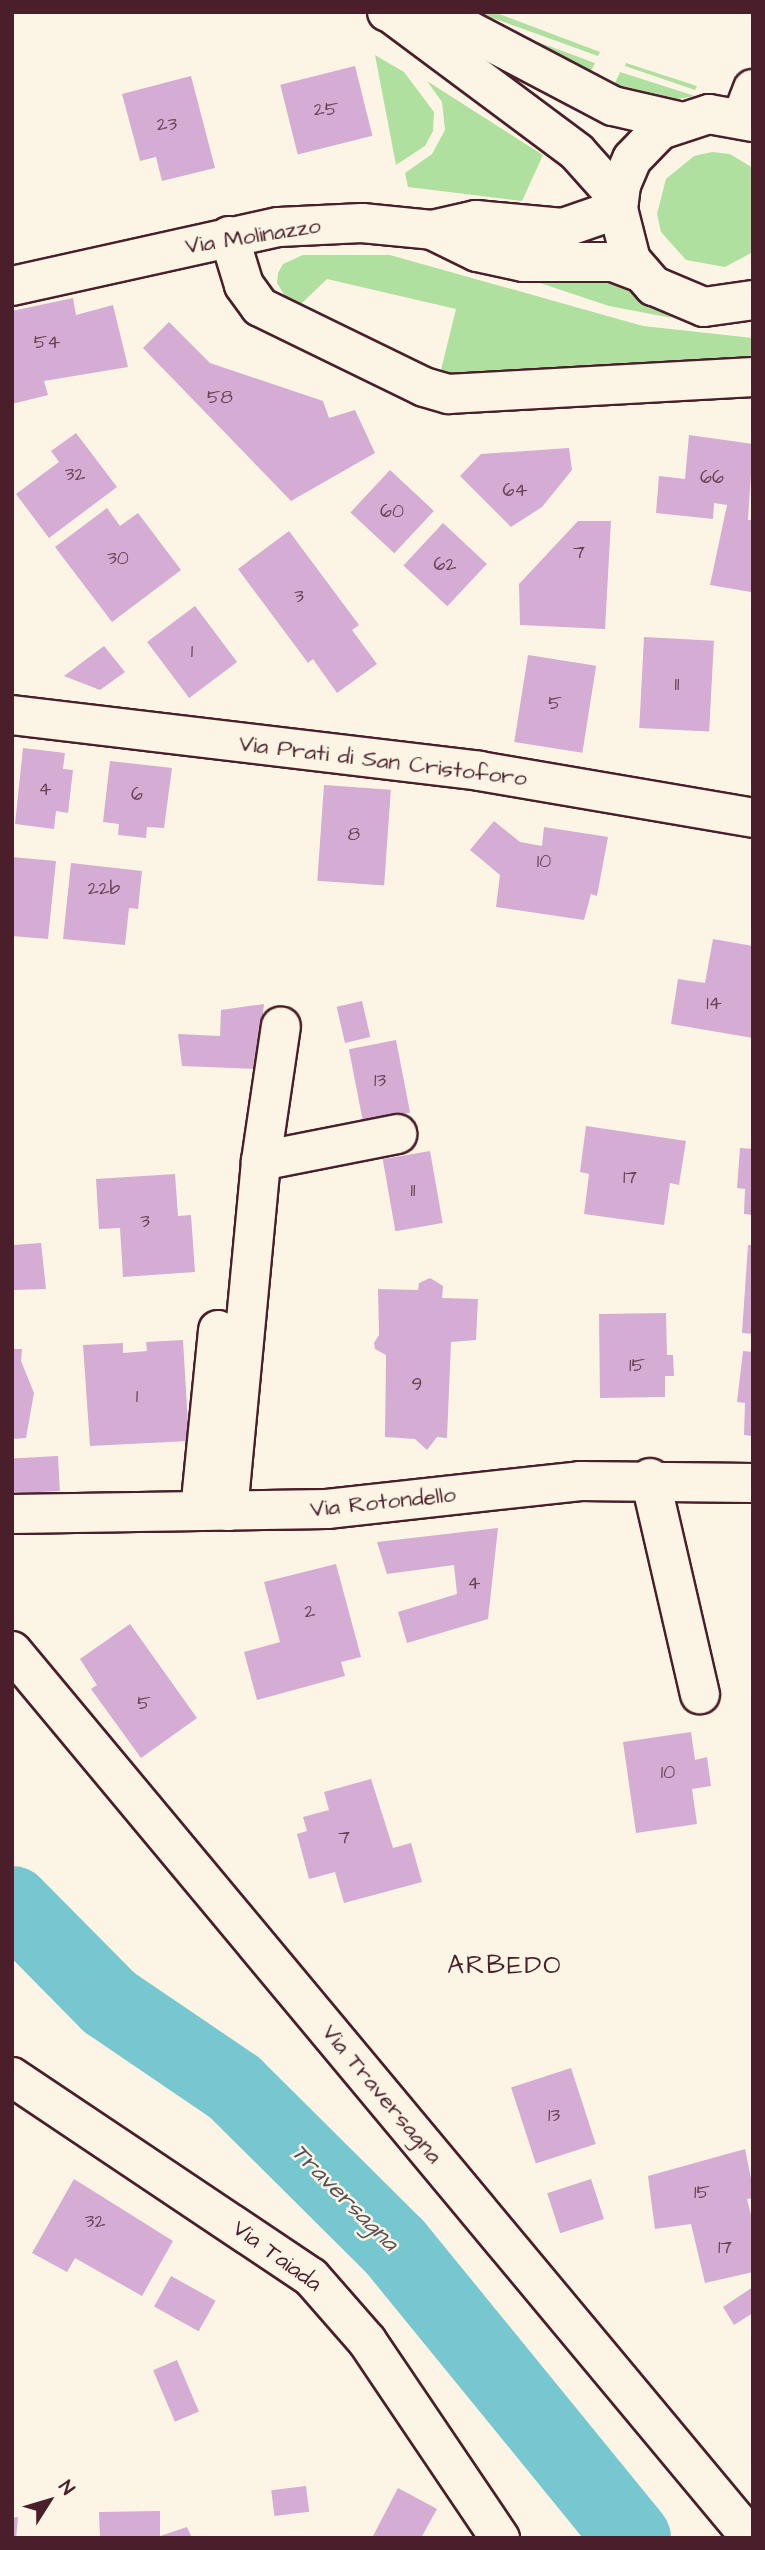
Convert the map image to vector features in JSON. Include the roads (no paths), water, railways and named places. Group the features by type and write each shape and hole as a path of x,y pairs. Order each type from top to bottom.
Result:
{"street":[{"path":"389,13 451,21 613,106 643,117 678,121 749,109"},
{"path":"389,13 577,152 618,204"},
{"path":"678,121 645,143 632,159 618,204 624,244 642,274 654,286 687,303 713,307 748,303"},
{"name":"Via Molinazzo","path":"12,286 229,236 330,223 432,230 476,220 563,228 618,204"},
{"path":"432,230 477,252 523,262 613,262 642,274"},
{"path":"229,236 244,285 260,307 424,387 449,394 753,377"},
{"name":"Via Prati di San Cristoforo","path":"12,715 480,771 753,818"},
{"path":"214,1511 249,1161 281,1026"},
{"path":"249,1161 397,1134"},
{"path":"650,1478 699,1694"},
{"name":"Via Rotondello","path":"12,1514 327,1509 580,1480 650,1478 753,1483"},
{"name":"Via Traversagna","path":"12,1651 751,2538"},
{"name":"Via Taiada","path":"12,2077 311,2277 367,2341 500,2538"}],"waterway":[{"name":"Traversagna","path":"12,1904 109,2002 234,2087 395,2247 632,2538"}],"district":[{"name":"ARBEDO","path":"505,1966"}]}
